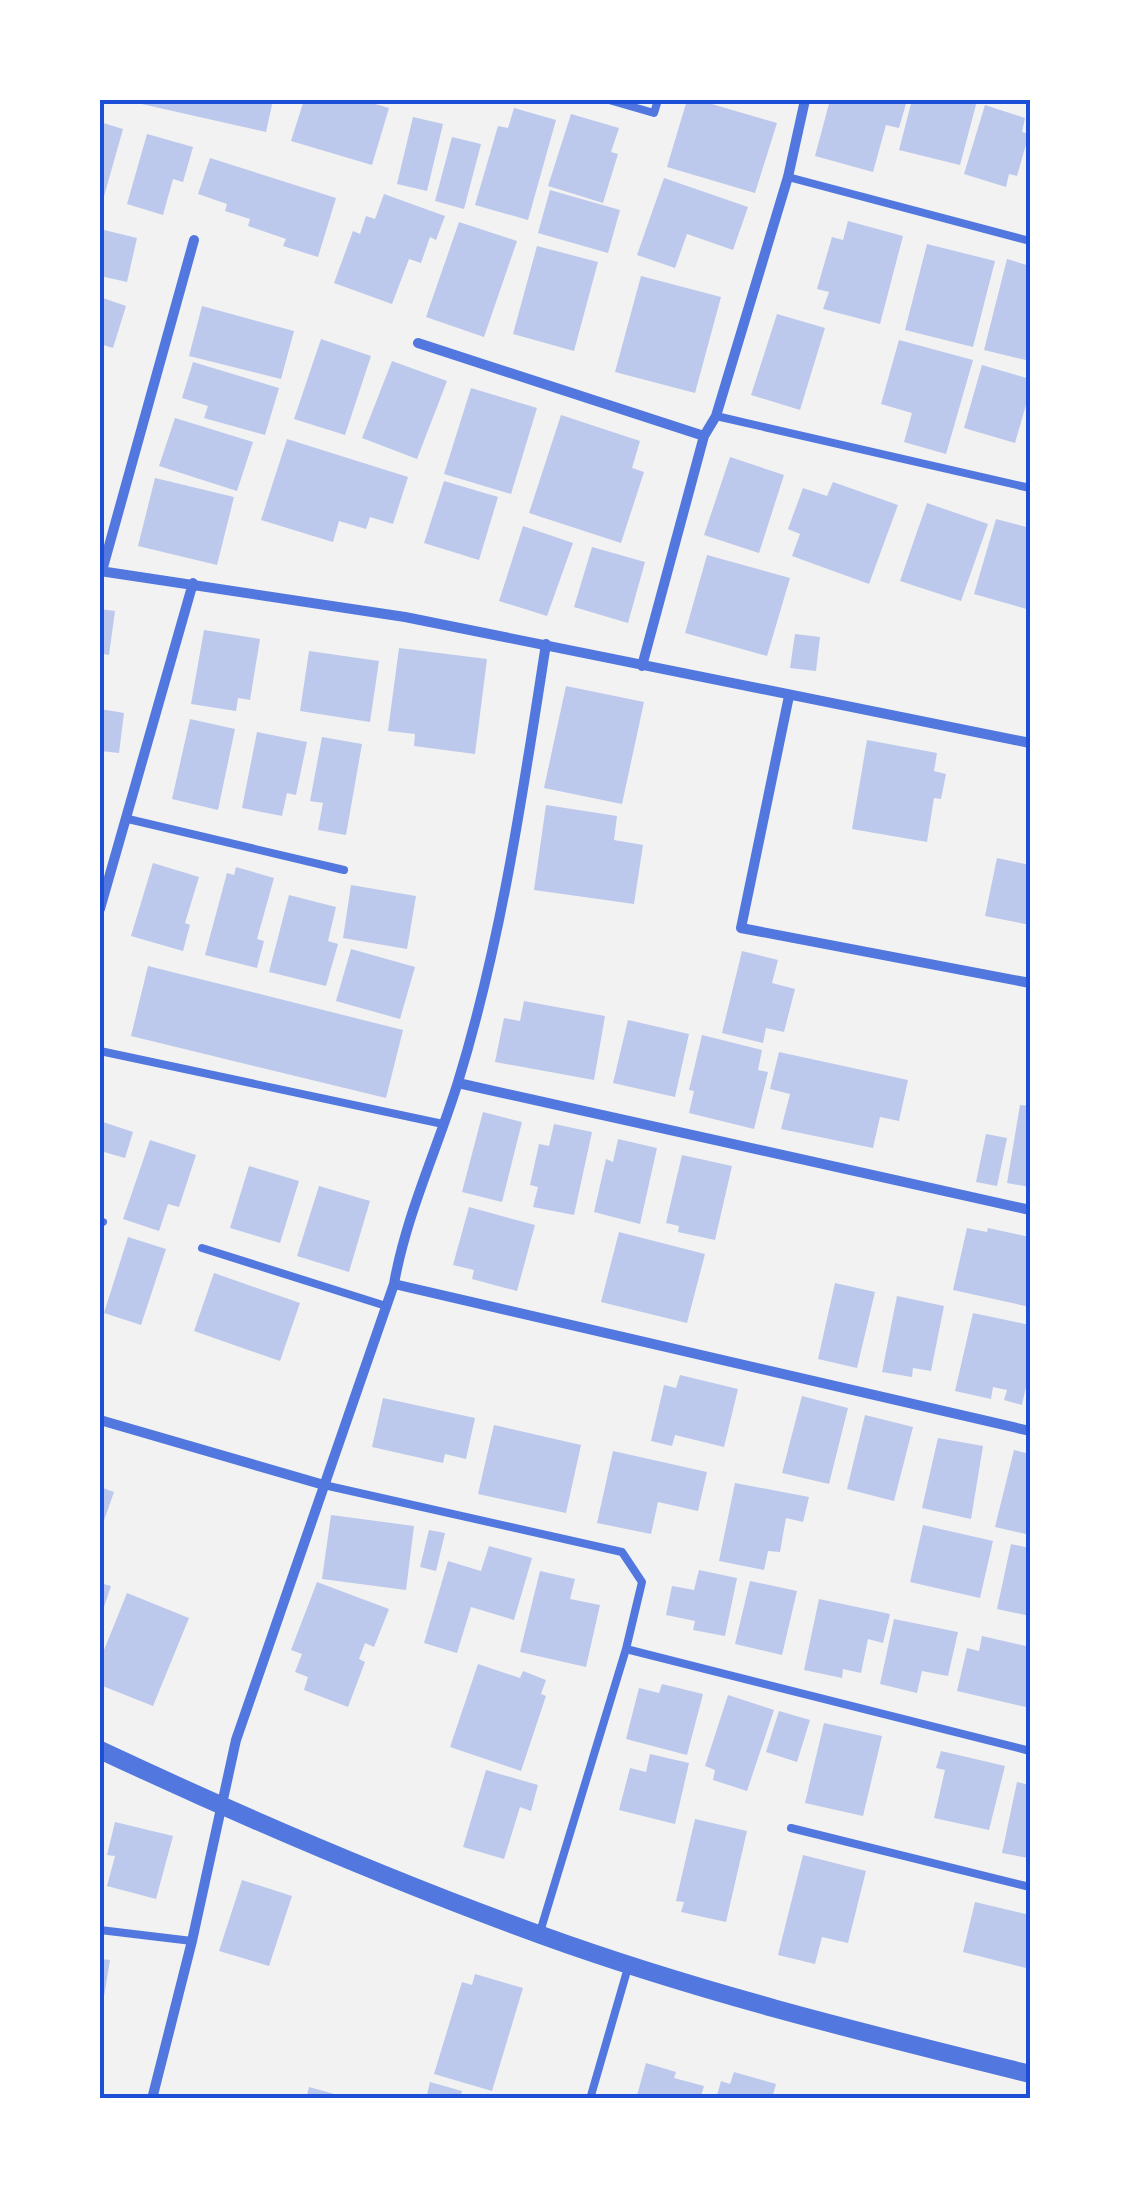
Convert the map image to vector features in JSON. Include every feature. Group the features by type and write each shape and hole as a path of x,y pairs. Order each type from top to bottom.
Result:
{"street":[{"path":"642,666 704,436 716,416 788,177 806,100"},
{"path":"194,240 101,571 193,583 546,644 1030,744"},
{"path":"418,343 704,436"},
{"path":"100,909 193,583"},
{"path":"152,2099 236,1740 394,1284 400,1252 458,1083 506,897 546,644"},
{"path":"789,696 741,928 1030,983"},
{"path":"458,1083 1030,1210"},
{"path":"394,1284 1030,1431"},
{"path":"100,1420 324,1484"},
{"path":"100,1750 222,1807 540,1934 803,2017 1030,2074"}],"lane":[{"path":"609,100 654,113 658,100"},
{"path":"788,177 1030,241"},
{"path":"716,416 1030,488"},
{"path":"128,819 344,870"},
{"path":"100,1051 443,1124"},
{"path":"202,1248 386,1306"},
{"path":"324,1484 622,1552 642,1582 626,1649 540,1934"},
{"path":"626,1649 1030,1751"},
{"path":"790,1828 1030,1887"},
{"path":"100,1930 192,1941"},
{"path":"590,2099 629,1964"}],"building":[{"path":"124,100 273,100 266,132"},
{"path":"304,100 361,100 389,108 372,165 291,141"},
{"path":"687,100 777,123 755,193 667,167"},
{"path":"830,100 907,100 899,128 886,125 873,172 815,156"},
{"path":"912,100 977,101 960,165 899,150"},
{"path":"985,105 1025,118 1022,132 1029,134 1017,176 1009,174 1006,187 964,174"},
{"path":"514,108 556,120 528,220 475,205 498,126 508,128"},
{"path":"571,114 619,128 611,152 618,154 603,203 548,186"},
{"path":"413,117 443,124 427,191 397,184"},
{"path":"100,122 123,129 101,207 100,207"},
{"path":"147,134 193,147 183,182 173,179 163,215 127,204"},
{"path":"452,137 481,144 464,209 435,201"},
{"path":"210,158 336,198 318,257 283,246 286,239 248,226 250,219 225,211 227,204 198,194"},
{"path":"664,178 748,207 733,250 687,234 675,268 637,255"},
{"path":"550,190 620,210 608,253 538,233"},
{"path":"384,194 445,216 436,240 430,237 421,263 409,259 392,304 334,283 353,231 360,234 366,216 375,219"},
{"path":"848,221 903,236 880,324 823,309 829,292 817,289 832,237 843,240"},
{"path":"459,222 517,241 484,337 426,317"},
{"path":"100,229 137,238 127,282 100,276"},
{"path":"927,244 995,261 973,347 905,330"},
{"path":"537,246 598,262 574,351 513,334"},
{"path":"1007,259 1030,266 1030,361 984,350"},
{"path":"641,276 721,297 695,393 615,372"},
{"path":"100,297 126,306 113,348 100,344"},
{"path":"202,306 294,331 281,379 189,356"},
{"path":"777,314 825,328 800,410 751,395"},
{"path":"321,339 371,356 345,435 294,419"},
{"path":"899,340 973,360 946,454 904,442 912,413 881,404"},
{"path":"392,361 447,381 417,459 362,438"},
{"path":"193,362 279,388 265,435 204,418 208,406 182,398"},
{"path":"982,365 1030,379 1015,443 964,428"},
{"path":"471,388 537,408 511,494 444,474"},
{"path":"561,415 640,441 632,468 644,472 621,543 529,513"},
{"path":"175,418 253,442 237,491 159,466"},
{"path":"287,439 408,477 393,524 370,517 366,529 339,521 333,542 261,520"},
{"path":"730,457 784,475 759,553 704,535"},
{"path":"155,478 234,497 217,565 138,546"},
{"path":"444,481 498,497 479,560 424,543"},
{"path":"833,482 898,505 869,584 792,556 800,534 788,529 803,488 827,496"},
{"path":"927,503 988,524 961,601 900,581"},
{"path":"996,519 1030,528 1030,610 974,594"},
{"path":"523,526 573,543 547,616 499,601"},
{"path":"592,547 645,562 628,623 574,607"},
{"path":"707,555 790,578 767,656 685,633"},
{"path":"100,609 115,611 109,655 103,654 102,661"},
{"path":"204,630 260,639 250,700 238,698 236,711 191,704"},
{"path":"795,634 820,637 816,671 790,668"},
{"path":"399,648 487,659 475,754 414,746 415,734 388,731"},
{"path":"309,651 379,661 370,722 300,711"},
{"path":"566,686 644,702 622,804 544,788"},
{"path":"100,709 124,713 119,753 100,751"},
{"path":"190,719 235,729 218,810 172,799"},
{"path":"257,732 307,742 296,795 287,793 282,816 242,808"},
{"path":"322,737 362,744 346,835 318,830 323,803 310,801"},
{"path":"867,740 937,753 934,771 946,774 941,799 934,798 927,842 852,829"},
{"path":"546,805 617,816 614,840 643,845 634,904 534,890"},
{"path":"997,858 1030,865 1030,925 985,916"},
{"path":"153,863 199,877 185,923 190,925 183,951 131,936"},
{"path":"236,867 274,878 257,939 264,941 257,968 205,955 227,873 234,875"},
{"path":"351,885 416,896 407,949 343,938"},
{"path":"289,895 336,907 328,941 338,944 326,986 269,972"},
{"path":"351,949 415,967 400,1019 336,1001"},
{"path":"742,951 778,960 772,983 795,989 784,1032 766,1028 763,1043 722,1033"},
{"path":"148,966 403,1030 386,1098 131,1036"},
{"path":"524,1001 605,1016 594,1080 495,1062 504,1018 520,1021"},
{"path":"628,1020 689,1034 675,1097 613,1083"},
{"path":"702,1035 762,1050 758,1070 768,1072 754,1129 689,1113 694,1091 689,1090"},
{"path":"779,1052 908,1080 899,1121 880,1117 873,1148 781,1129 790,1094 770,1089"},
{"path":"1020,1105 1030,1106 1030,1187 1007,1183"},
{"path":"483,1112 522,1122 502,1202 462,1192"},
{"path":"100,1121 133,1132 125,1158 104,1152 100,1162"},
{"path":"554,1124 592,1132 574,1215 533,1207 538,1187 530,1185 539,1144 549,1146"},
{"path":"986,1134 1007,1138 997,1186 976,1182"},
{"path":"618,1139 657,1148 640,1224 594,1212 606,1159 613,1162"},
{"path":"150,1140 196,1155 179,1207 168,1204 159,1231 123,1219"},
{"path":"682,1155 732,1166 715,1240 678,1232 679,1226 666,1223"},
{"path":"249,1166 299,1181 280,1243 230,1228"},
{"path":"319,1186 370,1201 349,1272 297,1256"},
{"path":"469,1207 535,1225 517,1291 472,1279 474,1270 453,1265"},
{"path":"967,1228 1030,1237 1030,1307 953,1290"},
{"path":"619,1232 705,1254 687,1323 601,1302"},
{"path":"128,1237 166,1249 141,1325 104,1313"},
{"path":"214,1273 300,1303 280,1361 194,1331"},
{"path":"835,1283 875,1292 857,1368 818,1359"},
{"path":"897,1296 944,1306 931,1371 913,1368 912,1377 882,1372"},
{"path":"973,1313 1030,1325 1030,1368 1022,1405 1004,1400 1007,1390 993,1387 991,1399 955,1391"},
{"path":"680,1375 738,1389 724,1447 675,1435 672,1446 651,1441 664,1385 676,1388"},
{"path":"802,1396 848,1408 829,1484 782,1473"},
{"path":"383,1398 475,1418 466,1459 445,1454 443,1463 372,1447"},
{"path":"865,1415 913,1427 894,1501 847,1489"},
{"path":"494,1425 581,1445 566,1513 478,1494"},
{"path":"938,1438 983,1446 971,1519 922,1508"},
{"path":"1014,1450 1030,1454 1030,1535 995,1527"},
{"path":"613,1451 707,1472 698,1511 658,1502 651,1534 597,1523"},
{"path":"735,1483 809,1497 803,1522 786,1518 780,1552 768,1551 764,1570 719,1561"},
{"path":"100,1487 114,1492 101,1529 100,1529"},
{"path":"331,1515 414,1526 406,1590 322,1579"},
{"path":"923,1525 993,1541 980,1598 910,1582"},
{"path":"429,1530 445,1533 436,1571 420,1567"},
{"path":"1011,1544 1030,1548 1030,1616 997,1609"},
{"path":"489,1546 532,1558 514,1620 471,1607 457,1653 424,1643 448,1561 481,1571"},
{"path":"699,1570 737,1578 725,1636 693,1630 695,1621 666,1615 672,1586 694,1590"},
{"path":"540,1571 575,1579 570,1599 600,1605 586,1667 520,1652"},
{"path":"750,1581 797,1591 782,1655 735,1644"},
{"path":"317,1582 389,1609 374,1647 365,1643 359,1659 365,1662 348,1707 304,1690 308,1677 295,1672 302,1654 291,1650"},
{"path":"100,1583 111,1586 101,1616 100,1616"},
{"path":"127,1593 189,1618 153,1706 100,1685 100,1660"},
{"path":"819,1599 890,1614 883,1643 868,1639 861,1673 843,1669 842,1678 804,1670"},
{"path":"894,1619 958,1632 948,1676 922,1671 917,1693 880,1684"},
{"path":"982,1636 1030,1647 1030,1708 957,1691 967,1648 979,1651"},
{"path":"478,1664 520,1678 523,1671 546,1680 541,1694 546,1696 521,1771 450,1747"},
{"path":"662,1684 703,1694 687,1755 626,1739 639,1688 659,1693"},
{"path":"728,1695 774,1710 747,1791 713,1780 715,1770 705,1766"},
{"path":"779,1711 810,1720 797,1762 766,1752"},
{"path":"824,1723 882,1736 863,1816 805,1803"},
{"path":"941,1751 1005,1766 989,1830 934,1818 945,1770 936,1768"},
{"path":"650,1754 689,1763 675,1824 619,1810 630,1768 646,1772"},
{"path":"486,1770 538,1785 531,1811 520,1807 504,1859 463,1847"},
{"path":"1017,1782 1030,1785 1028,1858 1002,1853"},
{"path":"695,1819 747,1831 726,1922 681,1912 684,1902 676,1901"},
{"path":"115,1822 173,1836 156,1899 107,1886 115,1856 107,1855"},
{"path":"803,1855 866,1871 848,1943 822,1937 815,1964 778,1955"},
{"path":"242,1880 292,1896 269,1966 219,1951"},
{"path":"975,1902 1030,1915 1030,1969 963,1952"},
{"path":"100,1959 110,1960 102,2009 100,2009"},
{"path":"475,1974 523,1988 492,2091 434,2074 462,1982 472,1985"},
{"path":"646,2063 676,2072 674,2078 704,2086 700,2099 636,2099"},
{"path":"734,2072 776,2084 772,2099 716,2099 721,2081 730,2084"},
{"path":"430,2082 462,2091 460,2099 426,2099"},
{"path":"309,2087 349,2098 349,2099 306,2099"}]}
